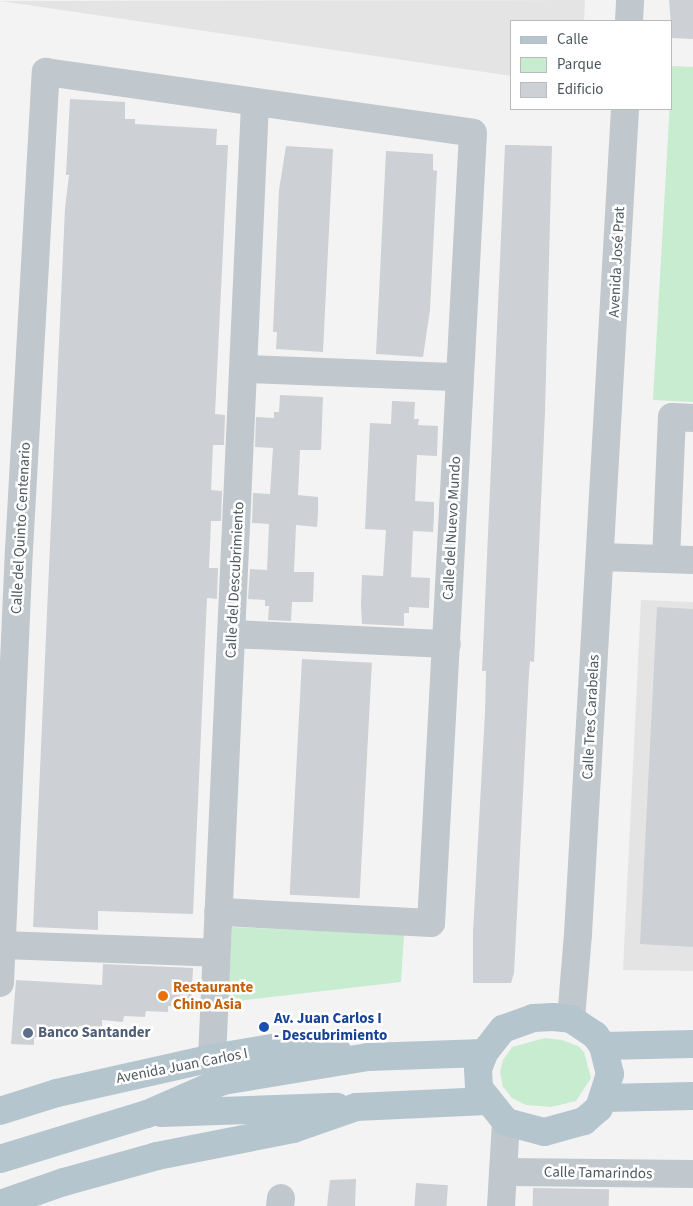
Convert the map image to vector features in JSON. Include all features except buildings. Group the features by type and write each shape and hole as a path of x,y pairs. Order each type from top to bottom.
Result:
{"main road":[{"path":"533,1018 570,1019 595,1034 603,1046 610,1074 605,1098 599,1108 584,1121 567,1128 544,1132 506,1122 487,1101 479,1088 478,1069 484,1053 504,1030 518,1022 533,1018"},
{"path":"603,1046 693,1044"},
{"name":"Avenida Juan Carlos I","path":"0,1111 57,1093 212,1058 284,1046 368,1057"},
{"name":"Avenida Juan Carlos I","path":"0,1159 147,1114 223,1081 368,1057 484,1053"},
{"path":"605,1098 693,1096"},
{"name":"Avenida Juan Carlos I","path":"147,1114 230,1113 290,1106 356,1107 487,1101"},
{"name":"Avenida Juan Carlos I","path":"0,1204 129,1164 293,1130 356,1107"}],"street":[{"path":"629,20 630,0"},
{"name":"Calle del Quinto Centenario","path":"0,983 10,549 46,72 255,103"},
{"name":"Calle del Nuevo Mundo","path":"218,912 431,922 473,133 255,103"},
{"name":"Calle del Descubrimiento","path":"212,1058 246,369 255,103"},
{"name":"Avenida José Prat","path":"608,414 626,110"},
{"path":"246,369 459,377"},
{"name":"Calle Tres Carabelas","path":"570,1019 608,414"},
{"path":"666,559 672,418 693,418"},
{"path":"600,557 693,560"},
{"path":"232,634 447,644"},
{"path":"2,945 216,953"},
{"path":"501,1206 506,1122"},
{"name":"Calle Tamarindos","path":"503,1172 693,1174"}],"shaded area":[{"path":"585,0 584,20 510,20 510,76 0,1"},
{"path":"641,600 693,602 693,971 623,970"}],"green space":[{"path":"673,66 693,67 693,402 653,400 669,110 673,110"},
{"path":"232,927 404,935 401,982 228,1002"},
{"path":"545,1038 562,1040 578,1046 584,1052 591,1078 576,1101 551,1107 526,1105 512,1098 503,1087 500,1072 503,1060 512,1047"}],"place":[{"name":"Restaurante Chino Asia","path":"163,996"},
{"name":"Av. Juan Carlos I - Descubrimiento","path":"264,1027"},
{"name":"Banco Santander","path":"28,1033"}]}
